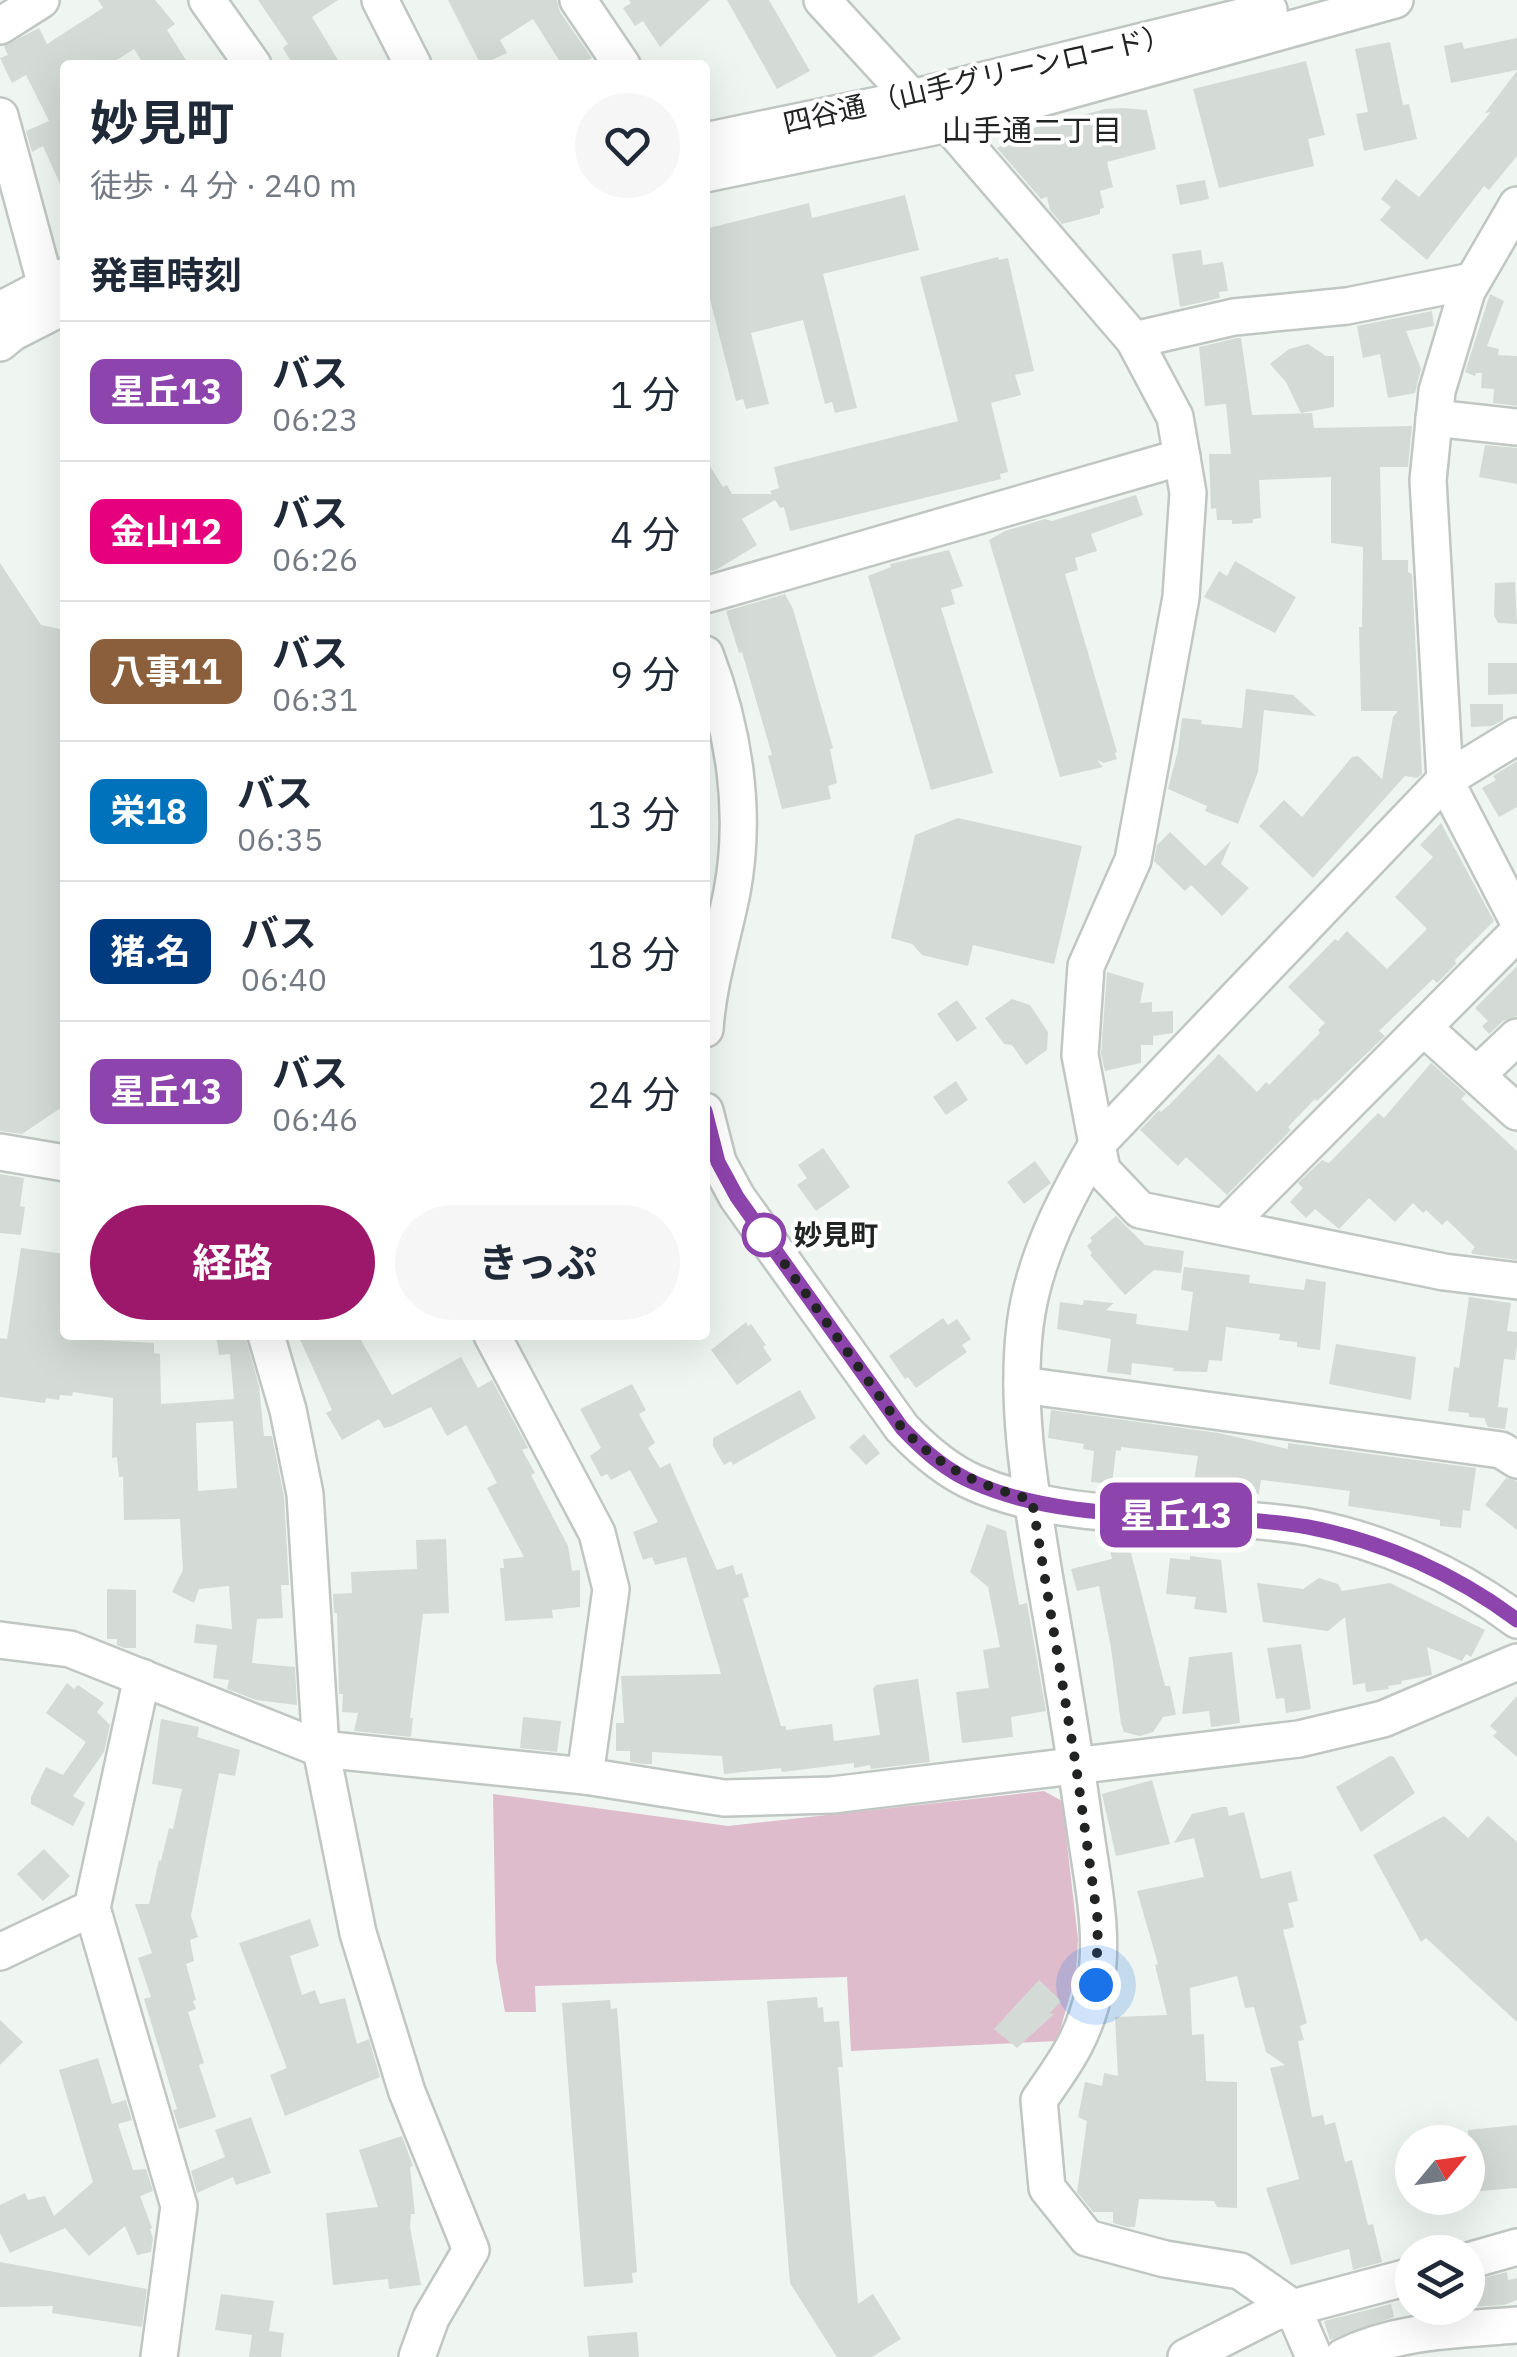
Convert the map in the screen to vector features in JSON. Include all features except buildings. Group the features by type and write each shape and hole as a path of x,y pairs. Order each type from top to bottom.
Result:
{"street":[{"path":"0,26 41,0"},
{"path":"208,0 250,60"},
{"path":"380,0 410,60"},
{"path":"578,0 619,60"},
{"path":"822,0 912,98"},
{"name":"四谷通 （山手グリーンロード）","path":"710,140 912,98 1306,0"},
{"path":"710,173 948,124 1395,0"},
{"path":"0,116 59,289"},
{"path":"948,124 1134,340 1175,417 1188,494 1181,598 1133,860 1086,966 1080,1055 1102,1170 1140,1210 1444,1272 1517,1281"},
{"path":"1517,205 1472,281 1436,391 1428,480 1445,780 1517,919"},
{"path":"1134,340 1234,317 1347,306 1472,281"},
{"path":"0,310 59,289"},
{"path":"0,343 59,289"},
{"path":"1434,418 1517,426"},
{"path":"710,594 1182,457"},
{"path":"710,672 738,783 733,888 710,1004"},
{"path":"1314,2357 1293,2308 1240,2271 1164,2259 1088,2238 1047,2188 1039,2100 1078,2044 1096,1985 1098,1922 1032,1500 1022,1385 1025,1325 1036,1271 1065,1199 1097,1144 1445,780 1517,736"},
{"path":"1226,1228 1517,934"},
{"path":"1424,1028 1517,1112"},
{"path":"1478,1074 1517,1037"},
{"path":"710,1130 718,1162 737,1197 902,1428 922,1449 976,1484 1067,1507 1309,1528 1336,1534 1412,1559 1486,1597 1517,1620"},
{"path":"0,1152 60,1162"},
{"path":"267,1340 288,1410 305,1494 321,1749 364,1951 407,2092 470,2250 431,2318 417,2357"},
{"path":"495,1340 598,1533 606,1558 611,1589 585,1776"},
{"path":"1022,1385 1501,1450 1517,1460"},
{"path":"0,1640 70,1649 321,1749 585,1776 724,1798 832,1795 1299,1739 1383,1718 1517,1662"},
{"path":"142,1677 92,1908 179,2206 159,2357"},
{"path":"0,1952 92,1908"},
{"path":"1485,2256 1517,2247"},
{"path":"1186,2357 1273,2313 1395,2281"},
{"path":"1342,2357 1374,2342 1417,2334 1517,2325"}],"shaded area":[{"path":"1044,1791 1062,1801 1078,1939 1076,1974 1057,2041 851,2051 847,1977 535,1986 536,2012 505,2012 496,1961 493,1794 728,1826"}],"bus line":[{"name":"星丘13","path":"710,1137 718,1162 737,1197 902,1428 948,1468 976,1484 1067,1507 1309,1528 1350,1538 1412,1559 1486,1597 1517,1620"}],"place":[{"name":"妙見町","path":"764,1235"}],"district":[{"name":"山手通二丁目","path":"1032,131"}],"route":[{"path":"764,1235 902,1428 922,1449 976,1484 1032,1500 1098,1922 1096,1985"}]}
